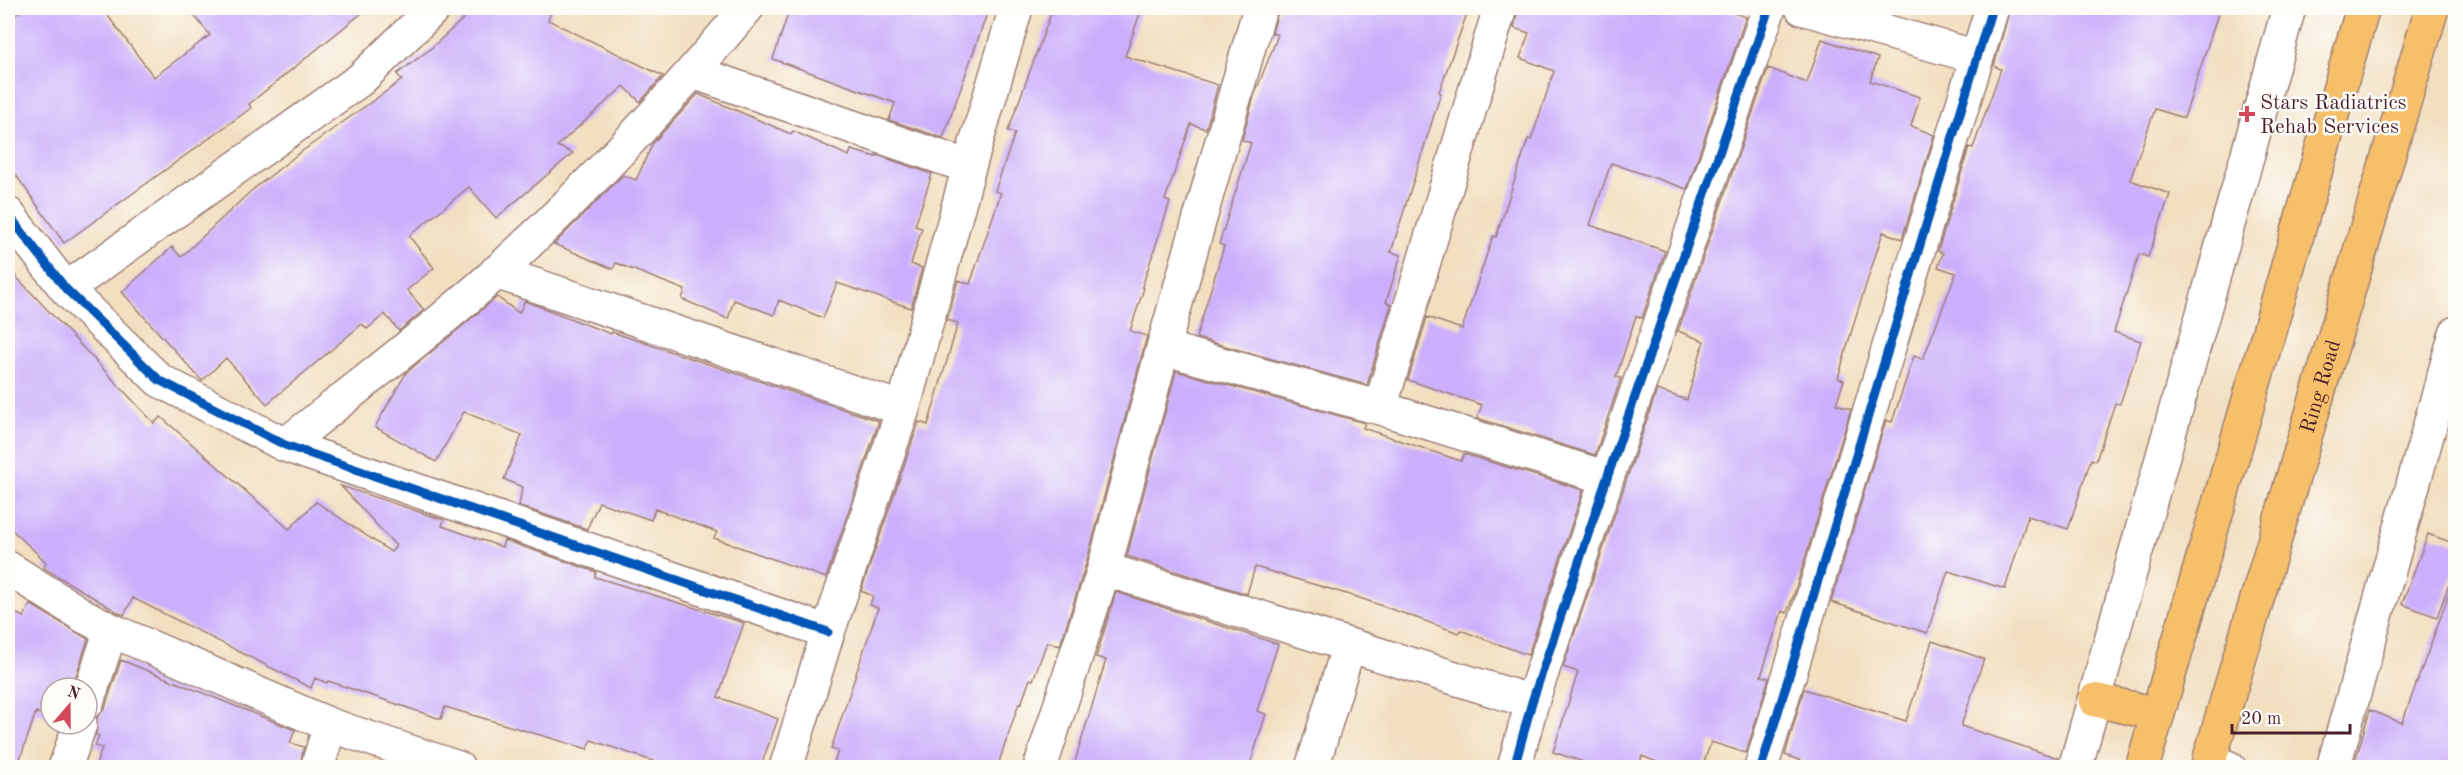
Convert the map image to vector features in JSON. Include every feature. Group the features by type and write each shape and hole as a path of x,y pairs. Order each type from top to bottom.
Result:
{"highway":[{"path":"2142,768 2363,8"},
{"name":"Ring Road","path":"2215,765 2432,8"},
{"path":"2095,700 2158,714"}],"street":[{"path":"66,289 361,79 434,8"},
{"path":"285,445 496,272 621,152 747,8"},
{"path":"786,768 828,632 903,409 969,167 1016,8"},
{"path":"1040,768 1104,568 1163,348 1260,8"},
{"path":"1380,408 1500,8"},
{"path":"1514,768 1532,702 1607,478 1769,8"},
{"path":"1802,8 1977,57"},
{"path":"1761,768 1992,8"},
{"path":"2075,768 2289,8"},
{"path":"693,72 969,167"},
{"path":"8,214 66,289 159,380 285,445 828,632"},
{"path":"496,272 903,409"},
{"path":"2333,768 2456,333"},
{"path":"1163,348 1380,408 1607,478"},
{"path":"8,568 84,616 111,630 330,725 458,768"},
{"path":"1104,568 1532,702"},
{"path":"96,676 111,630"},
{"path":"1312,768 1348,645"},
{"path":"317,768 330,725"},
{"path":"65,768 76,736"}],"building":[{"path":"25,8 102,8 154,77 210,35 188,8 368,8 249,104 251,108 64,243 8,164 8,20"},
{"path":"475,8 553,8 548,20 663,76 640,102 624,86 557,146 573,153 496,218 469,187 409,236 434,268 407,290 424,310 399,331 385,314 367,329 362,324 267,404 226,358 202,381 122,292 172,247 181,257 251,191 298,154 402,80 397,74 429,50"},
{"path":"790,8 989,8 943,138 889,120 895,103 773,59"},
{"path":"1053,8 1142,8 1125,56 1218,85 1206,129 1191,124 1165,200 1170,202 1130,331 1147,336 1086,564 1060,646 1047,642 1033,680 1030,679 1021,704 1019,703 997,768 832,768 838,751 831,749 878,608 870,605 873,596 861,591 919,422 928,425 958,323 947,320 958,280 970,284 1001,193 995,191 1015,133 1008,131"},
{"path":"1279,8 1469,8 1439,92 1441,93 1391,252 1401,255 1386,302 1391,305 1367,385 1196,338 1224,246 1219,244 1251,143 1242,140 1254,96 1278,35 1272,33"},
{"path":"1518,8 1719,8 1746,17 1687,189 1611,163 1590,225 1665,251 1642,318 1636,316 1616,377 1621,378 1595,455 1477,418 1482,405 1408,380 1427,317 1462,329 1493,236 1496,237 1528,139 1531,140 1554,71 1520,58 1529,33 1514,28"},
{"path":"2010,8 2220,8 2184,118 2155,109 2130,180 2170,194 2148,257 2139,254 2114,332 2141,341 2120,404 2115,403 2096,461 2091,459 2068,529 2028,516 2005,589 1948,571 1927,633 1831,602 1886,420 1892,422 1914,356 1923,359 1956,273 1938,267 1943,253 1938,251 1969,147 1973,148 2001,69 1994,66"},
{"path":"1822,39 1878,58 1870,81 1920,97 1911,126 1934,135 1902,239 1883,232 1856,316 1838,378 1844,380 1836,404 1851,409 1795,591 1787,613 1782,611 1761,676 1769,678 1746,753 1711,742 1702,768 1672,768 1642,756 1638,768 1601,768 1553,752 1578,672 1563,667 1657,390 1687,400 1704,341 1678,331 1768,68 1807,83"},
{"path":"698,94 791,134 793,131 849,156 851,150 876,157 877,155 932,174 915,226 922,228 911,264 922,268 911,308 837,283 823,318 779,300 774,315 734,300 728,319 682,299 685,290 616,263 613,269 554,244 623,175 636,180 653,143"},
{"path":"8,268 154,423 161,417 289,529 316,502 391,552 396,546 341,486 444,520 442,526 502,547 504,540 596,572 595,577 744,623 718,697 778,719 760,768 673,768 591,740 588,749 445,707 441,719 315,678 311,688 133,598 124,615 119,613 44,568 46,562 8,526"},
{"path":"497,297 519,313 525,301 611,334 612,332 879,421 826,578 714,538 717,532 655,509 651,520 599,502 587,529 519,506 522,487 504,479 522,435 464,412 436,462 375,427 406,373"},
{"path":"1176,371 1365,423 1363,428 1461,461 1464,454 1583,490 1528,655 1460,630 1459,633 1357,597 1255,567 1247,594 1127,556"},
{"path":"2428,534 2456,544 2456,566 2437,617 2402,604"},
{"path":"2452,586 2456,586 2456,768 2353,768 2370,710 2402,723"},
{"path":"1116,592 1278,644 1257,711 1266,714 1249,768 1073,768 1106,660 1096,657"},
{"path":"30,604 88,639 76,676 39,676 39,713 36,712 17,768 8,768 8,610 24,617"},
{"path":"1932,641 1984,659 1961,726 2058,758 2057,768 1821,768 1785,755 1804,689 1906,721"},
{"path":"121,660 295,730 290,743 304,747 299,768 95,768 102,748 95,746 99,736 99,715 105,708"}],"cycle path":[{"path":"1514,768 1532,702 1607,478 1769,8"},
{"path":"1761,768 1992,8"},
{"path":"8,214 66,289 159,380 285,445 828,632"}],"place":[{"name":"Stars Radiatrics Rehab Services","path":"2247,114"}]}
